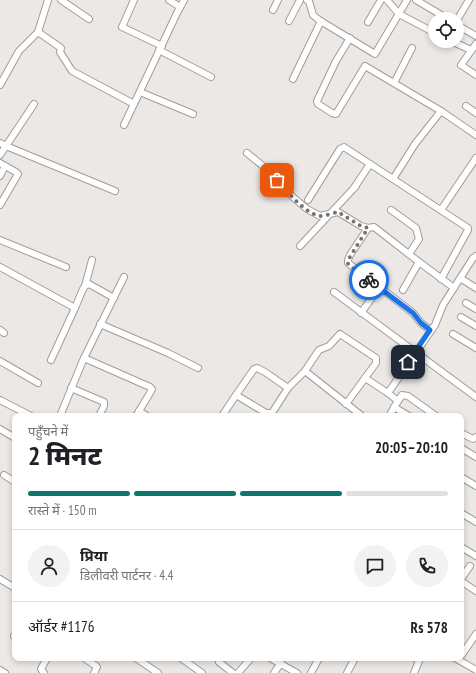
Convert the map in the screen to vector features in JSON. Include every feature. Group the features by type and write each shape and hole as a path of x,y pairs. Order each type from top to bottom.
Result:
{"street":[{"path":"0,85 19,51 38,32 48,0"},
{"path":"61,0 89,19"},
{"path":"134,0 122,27 211,76"},
{"path":"170,0 180,7"},
{"path":"124,125 184,0"},
{"path":"273,10 278,0"},
{"path":"289,21 300,0"},
{"path":"307,0 309,1 313,15 375,54 407,0"},
{"path":"368,22 381,0"},
{"path":"388,0 399,14 428,29"},
{"path":"416,0 427,3 439,12"},
{"path":"462,12 469,0"},
{"path":"293,79 321,21"},
{"path":"464,29 476,36"},
{"path":"38,32 61,48 60,52 72,71 134,104"},
{"path":"350,38 336,61 317,101 318,104 336,114 365,66 441,111 476,135"},
{"path":"476,44 461,65 476,75"},
{"path":"464,47 471,50"},
{"path":"394,83 412,48"},
{"path":"140,92 193,114"},
{"path":"0,155 34,104"},
{"path":"466,106 476,113"},
{"path":"393,179 415,144 441,111"},
{"path":"0,143 115,191"},
{"path":"308,200 340,149 344,148 467,226 468,230 441,279"},
{"path":"247,153 269,172 287,192 307,209 320,216 338,212 370,164"},
{"path":"441,210 476,158"},
{"path":"0,176 3,165 18,174 0,205"},
{"path":"300,246 356,186"},
{"path":"391,210 416,228 419,239 409,254"},
{"path":"338,212 361,226 368,228 374,227 454,288"},
{"path":"368,228 350,256 348,264 413,313 421,323 430,330"},
{"path":"0,240 66,267"},
{"path":"388,393 435,324 442,305 473,258 476,256"},
{"path":"51,360 85,286 92,260"},
{"path":"402,290 419,262"},
{"path":"0,267 74,308"},
{"path":"61,413 84,358 124,277"},
{"path":"460,278 476,288"},
{"path":"85,286 89,284 94,286 114,298"},
{"path":"361,313 379,288"},
{"path":"334,292 476,397"},
{"path":"466,303 476,309"},
{"path":"461,317 476,326"},
{"path":"100,324 198,368"},
{"path":"275,413 288,388 304,371 319,350 329,346 340,334 376,358 376,363 346,404"},
{"path":"453,334 476,348"},
{"path":"84,358 150,387 152,390 138,413"},
{"path":"0,361 38,383"},
{"path":"224,413 254,369 257,368 265,372 288,388"},
{"path":"304,371 358,413"},
{"path":"365,378 388,393 396,404 406,413"},
{"path":"71,388 104,402 104,406 100,413"},
{"path":"236,395 266,413"},
{"path":"391,413 402,395 408,396 432,413"},
{"path":"0,400 25,413"},
{"path":"0,429 12,436"},
{"path":"464,435 473,439 476,437"},
{"path":"464,450 476,457"},
{"path":"4,475 12,480"},
{"path":"464,479 476,486"},
{"path":"464,515 476,522"},
{"path":"464,549 476,556"},
{"path":"464,575 470,566"},
{"path":"0,580 12,586"},
{"path":"464,582 476,590"},
{"path":"464,651 476,634"},
{"path":"44,673 41,669 45,661"},
{"path":"88,661 97,668 94,673"},
{"path":"140,661 158,673"},
{"path":"185,661 202,673"},
{"path":"220,661 233,673"},
{"path":"238,673 248,661"},
{"path":"277,661 297,673"},
{"path":"313,672 318,661"},
{"path":"353,661 348,671 355,673"},
{"path":"414,673 419,661"},
{"path":"463,661 476,670"},
{"path":"274,673 281,663"},
{"path":"0,670 5,673"}],"way so far":[{"path":"277,180 287,192 315,214 320,216 338,212 361,226 368,228 350,256 348,264 369,280"}],"route":[{"path":"369,280 417,316 421,323 430,330 408,362"}]}
